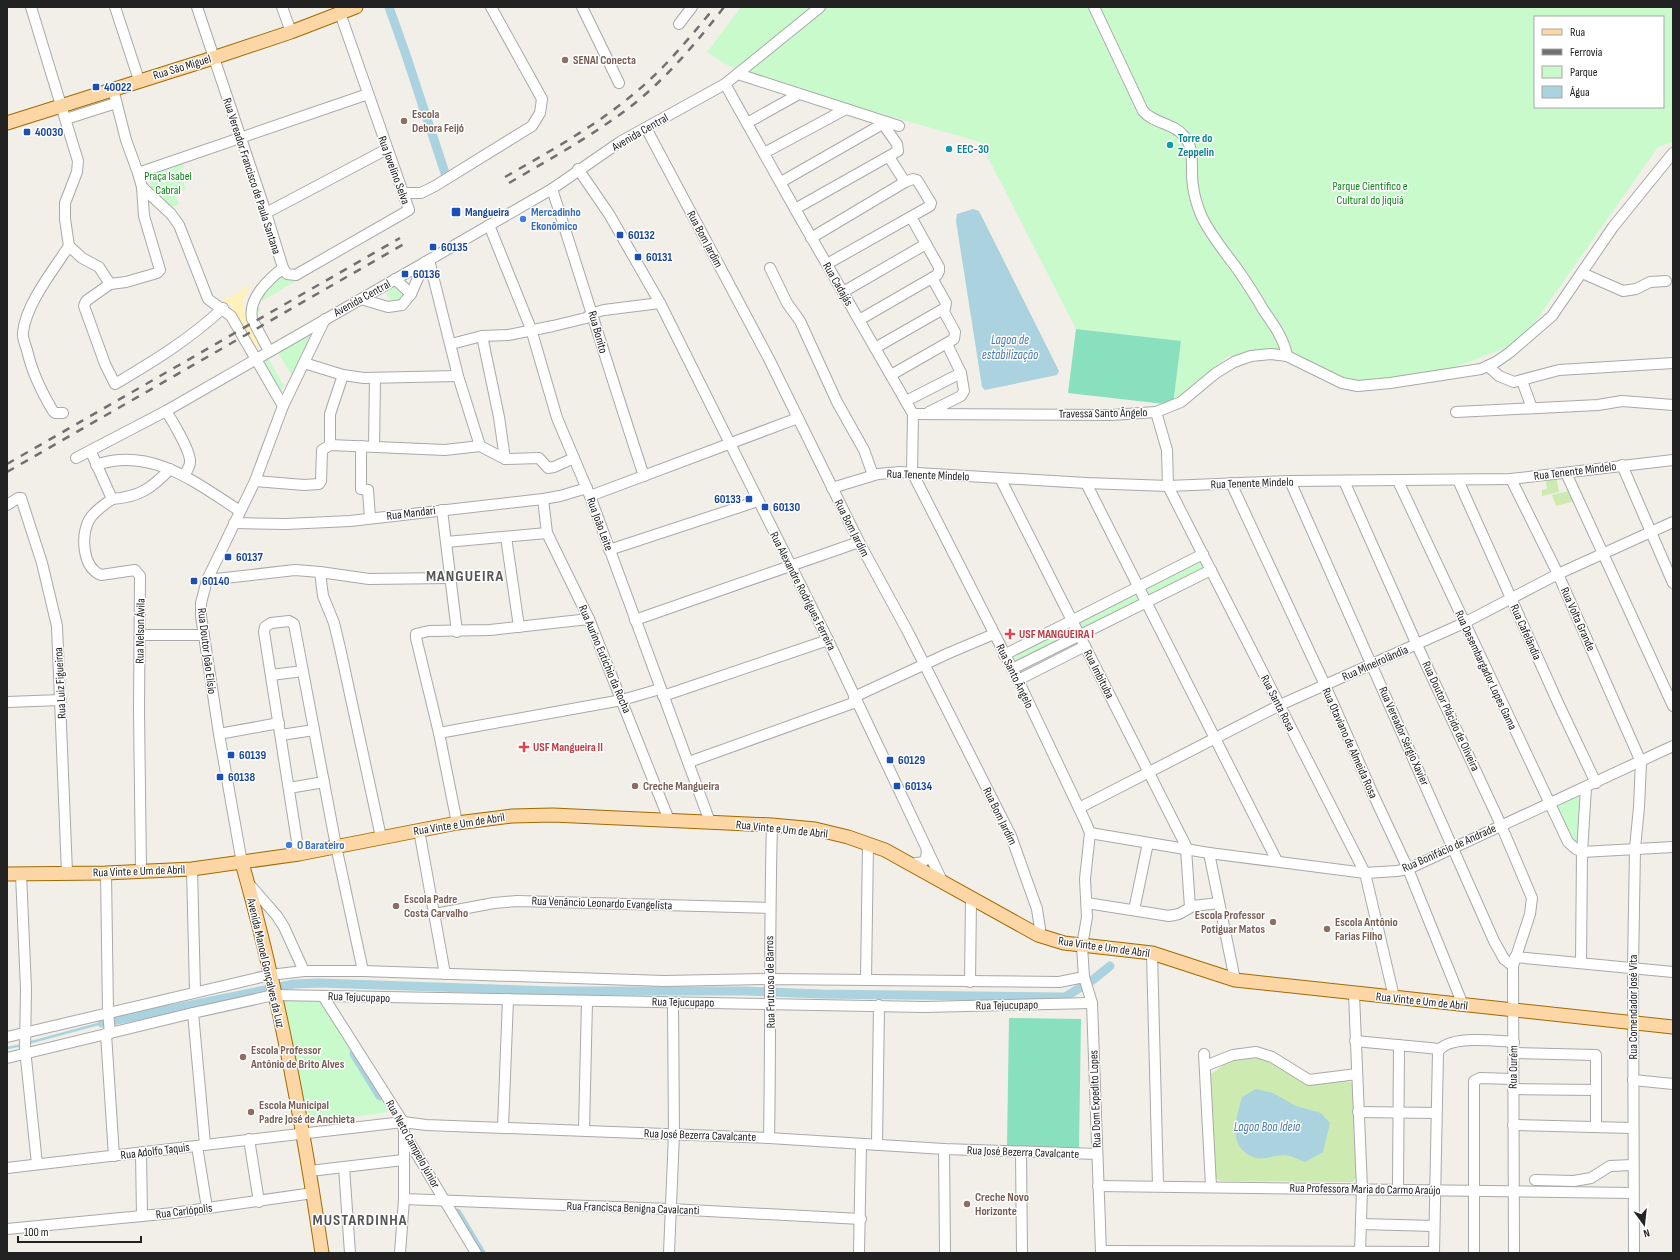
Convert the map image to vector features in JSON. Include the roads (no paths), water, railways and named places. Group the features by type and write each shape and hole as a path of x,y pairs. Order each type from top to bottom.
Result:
{"main road":[{"name":"Rua São Miguel","path":"7,123 113,88 213,58 291,32 356,7"},
{"name":"Rua Vinte e Um de Abril","path":"7,874 106,873 192,869 300,854 457,823 535,815 710,822 815,829 868,844 911,864 1038,935 1064,943 1152,953 1235,980 1354,994 1673,1027"},
{"name":"Avenida Manoel Gonçalves da Luz","path":"242,863 270,976 303,1133 322,1253"}],"street":[{"path":"31,7 66,119 78,166 65,203 65,219 70,246 82,258 99,267 110,284"},
{"path":"115,7 139,80"},
{"name":"Rua Vereador Francisco de Paula Santana","path":"197,7 266,213 282,268 264,285 257,296 250,314 269,351"},
{"path":"282,7 291,32"},
{"path":"403,193 413,194 426,191 526,130 537,120 540,113 542,98 491,7"},
{"path":"582,7 619,83"},
{"path":"680,24 692,7"},
{"name":"Avenida Central","path":"76,458 90,452 166,410 396,279 552,188 578,169 646,128 725,84 820,7"},
{"path":"1094,7 1143,111 1154,120 1174,128 1185,136 1190,149 1192,185 1201,216 1277,330 1287,356"},
{"name":"Rua Jovelino Selva","path":"282,268 288,274 296,275 409,210 340,13"},
{"path":"738,74 885,123 899,126"},
{"name":"Rua Cadajás","path":"725,84 913,414"},
{"path":"113,88 126,140 142,186 144,216 160,270 157,273 126,282 110,284 86,301 84,306 105,364 115,384 180,344 206,325 223,308"},
{"path":"138,173 368,94"},
{"path":"747,123 799,94"},
{"path":"66,119 116,103"},
{"path":"764,153 846,109"},
{"path":"795,209 898,151 898,147 885,123"},
{"path":"781,182 885,123"},
{"name":"Rua Bom Jardim","path":"646,128 765,352 859,542 924,664 1011,836 1037,909 1040,929 1038,935"},
{"path":"266,213 387,149"},
{"name":"Travessa Santo Ângelo","path":"913,414 1111,415 1156,412 1181,402 1216,373 1234,362 1263,354 1280,354 1287,356 1342,383 1367,386 1470,371 1488,366 1515,348 1552,316 1613,226 1673,153"},
{"path":"889,157 905,182"},
{"name":"Rua Alexandre Rodrigues Ferreira","path":"578,169 609,214 660,304 731,444 790,567 828,640 943,883"},
{"path":"812,238 905,182 913,179 917,180 931,204 911,217 827,264"},
{"path":"142,186 171,214 179,225 198,278 208,299 211,303 223,308 236,324 283,406"},
{"name":"Rua Bonito","path":"552,188 593,313 610,376 644,476"},
{"path":"859,320 932,278 938,273 939,269 911,217"},
{"name":"Rua João Leite","path":"489,225 532,329 557,418 588,492 710,822"},
{"path":"843,292 926,244"},
{"path":"63,413 55,413 53,411 39,388 32,373 23,334 26,320 38,291 70,246"},
{"path":"361,299 394,307 402,305 410,294 427,261"},
{"path":"427,261 451,344 458,376 480,446"},
{"path":"770,268 787,303 800,321 837,402 864,450 873,475"},
{"path":"1582,273 1623,291 1636,289 1650,282 1666,281"},
{"path":"891,375 954,339 956,334 932,278"},
{"path":"396,279 410,294"},
{"path":"451,344 482,336 508,335 577,321 586,318 593,313 614,308 641,307 660,304"},
{"path":"875,348 944,308"},
{"name":"Rua Doutor João Elísio","path":"242,863 219,734 204,635 201,603 207,580 255,482 283,406 325,319"},
{"path":"482,336 498,410 505,459"},
{"path":"928,413 963,394 964,387 962,373 947,344"},
{"path":"304,363 343,375 375,378 458,376"},
{"path":"1488,366 1510,381 1522,381 1559,370 1673,363"},
{"path":"906,401 962,373"},
{"path":"328,446 330,414 343,375"},
{"path":"374,447 375,378"},
{"path":"1522,381 1532,408"},
{"path":"1456,412 1598,405 1622,401 1673,404"},
{"path":"166,410 190,457 190,462 184,476"},
{"name":"Rua Santa Rosa","path":"1156,412 1167,450 1168,486 1365,873 1394,997"},
{"name":"Rua Santo Ângelo","path":"913,414 912,472 1018,680 1090,833 1085,879 1087,903 1082,946"},
{"name":"Rua Mandari","path":"234,523 286,524 370,518 543,499 588,492 644,476 798,418"},
{"path":"255,482 304,485 321,483 322,450 328,446 445,450 480,446 505,459 539,458 548,468 554,467 574,458"},
{"path":"361,446 361,489 368,490 370,518"},
{"path":"90,452 112,499 135,496 159,480 170,469"},
{"path":"96,465 111,459 142,460 170,469 184,476 240,511"},
{"name":"Rua Tenente Mindelo","path":"832,488 886,472 912,472 1086,483 1168,486 1290,481 1511,479 1673,460"},
{"path":"1622,465 1673,583"},
{"path":"1566,473 1673,706"},
{"name":"Rua Imbituba","path":"1000,478 1187,849"},
{"name":"Rua Volta Grande","path":"1511,479 1558,574 1641,762"},
{"name":"Rua Cafelândia","path":"1458,480 1596,783"},
{"name":"Rua Vereador Sérgio Xavier","path":"1290,481 1454,847 1494,941 1504,959 1514,962"},
{"name":"Rua Doutor Plácido de Oliveira","path":"1344,481 1417,645 1528,885"},
{"name":"Rua Desembargador Lopes Gama","path":"1398,481 1548,804 1568,842 1582,852"},
{"path":"1086,483 1277,862"},
{"name":"Rua Otaviano de Almeida Rosa","path":"1231,483 1325,685 1408,869 1463,1005"},
{"name":"Rua Luiz Figueiroa","path":"7,505 18,498 21,498 42,563 57,626 61,700 66,873"},
{"name":"Rua Nelson Ávila","path":"112,499 88,521 84,549 90,566 97,573 110,574 130,570 139,572 140,576 141,872"},
{"name":"Rua Aurino Eutíchio da Rocha","path":"543,499 547,533 589,619 669,820"},
{"path":"609,550 758,501"},
{"path":"442,510 457,632"},
{"name":"Rua Mineirolândia","path":"1079,808 1280,705 1417,645 1512,599 1558,574 1673,522"},
{"path":"446,542 547,533"},
{"path":"506,537 519,627"},
{"path":"635,620 859,542"},
{"path":"1004,655 1203,554"},
{"path":"207,580 295,570 320,572 369,580 450,578"},
{"path":"1012,669 1211,570"},
{"path":"320,572 323,596 339,641 381,837"},
{"path":"457,823 439,733 416,634 424,631 457,632 589,619"},
{"path":"300,854 264,629 271,623 289,621 294,624 336,846 363,971"},
{"path":"689,762 855,699 924,664 994,634"},
{"path":"140,635 204,635"},
{"path":"439,733 662,692 828,640"},
{"path":"1018,680 1085,646"},
{"path":"271,675 303,671"},
{"path":"7,702 61,700"},
{"path":"219,734 279,723"},
{"path":"281,735 314,730"},
{"name":"Rua Bonifácio de Andrade","path":"1090,833 1209,853 1365,873 1397,871 1408,869 1501,825 1586,788 1673,746"},
{"name":"Rua Comendador José Vita","path":"1634,1253 1632,1023 1635,848 1641,762"},
{"path":"289,788 324,782"},
{"path":"1581,963 1582,852 1586,788"},
{"name":"Rua Frutuoso de Barros","path":"769,1138 771,1001 770,908 772,826"},
{"path":"419,830 445,974"},
{"path":"1134,910 1148,843"},
{"path":"866,980 868,844"},
{"path":"1582,852 1673,847"},
{"path":"911,864 923,862 926,858 927,849"},
{"path":"1187,849 1190,908"},
{"path":"1209,853 1235,980"},
{"path":"192,869 195,991"},
{"path":"106,873 108,1015 114,1156"},
{"path":"21,874 26,1052 37,1164"},
{"path":"248,883 276,916 284,928 304,971"},
{"name":"Rua Ourém","path":"1514,1253 1514,962 1532,906 1532,898 1528,885"},
{"path":"970,982 971,898"},
{"name":"Rua Venâncio Leonardo Evangelista","path":"435,914 494,903 517,901 770,908"},
{"path":"1087,903 1169,916 1179,914 1200,904 1219,903"},
{"name":"Rua Dom Expedito Lopes","path":"1082,946 1084,979 1092,1003 1101,1252"},
{"path":"1152,953 1158,1186"},
{"path":"1514,962 1581,963 1673,972"},
{"name":"Rua Tejucupapo","path":"7,1037 108,1015 195,991 270,976 304,971 363,971 664,980 1059,982 1084,979"},
{"name":"Rua Tejucupapo","path":"7,1058 109,1032 274,994 395,998 587,1001 771,1001 879,1006 1092,1003"},
{"path":"1354,994 1356,1074 1362,1189 1360,1252"},
{"name":"Rua Neto Campelo Júnior","path":"323,996 403,1122 404,1132 476,1253"},
{"path":"503,1127 508,999"},
{"path":"584,1130 587,1001"},
{"path":"669,1253 674,1134 673,1002"},
{"path":"877,1145 879,1006"},
{"path":"193,1013 201,1145 207,1208"},
{"path":"1356,1041 1440,1049"},
{"path":"1101,1252 1434,1252 1437,1057 1440,1049 1448,1043 1456,1041 1514,1042"},
{"path":"1398,1189 1399,1045"},
{"path":"1205,1066 1233,1055 1256,1052 1272,1057 1300,1075 1311,1080 1356,1074"},
{"path":"1514,1053 1596,1055 1596,1127"},
{"path":"1204,1054 1211,1186"},
{"path":"1474,1253 1474,1081 1480,1078 1513,1084 1596,1090"},
{"path":"1633,1080 1673,1084"},
{"path":"1358,1112 1436,1113"},
{"name":"Rua José Bezerra Cavalcante","path":"303,1133 403,1122 426,1125 769,1138 944,1149 1097,1154"},
{"path":"1513,1125 1632,1128"},
{"path":"400,1253 404,1199 404,1132"},
{"name":"Rua Adolfo Taquis","path":"7,1168 303,1133"},
{"path":"249,1139 259,1202"},
{"path":"859,1253 861,1219 861,1144"},
{"path":"944,1149 944,1253"},
{"path":"1021,1152 1022,1253"},
{"path":"140,1153 142,1216"},
{"path":"310,1171 403,1160"},
{"path":"1535,1180 1574,1181 1591,1178 1610,1166 1633,1165"},
{"path":"344,1167 350,1253"},
{"name":"Rua Professora Maria do Carmo Araújo","path":"1098,1186 1211,1186 1633,1193"},
{"name":"Rua Carlópolis","path":"7,1229 142,1216 259,1202 313,1193"},
{"name":"Rua Francisca Benigna Cavalcanti","path":"404,1199 670,1209 861,1219"},
{"path":"1361,1224 1434,1226"}],"water":[{"name":"Lagoa de estabilização","path":"973,209 979,211 1059,371 1057,375 985,390 982,387 956,221 957,214"},
{"name":"Lagoa Boa Ideia","path":"1256,1089 1273,1093 1296,1106 1321,1113 1330,1123 1323,1152 1305,1162 1287,1155 1256,1158 1240,1147 1236,1132 1237,1114 1242,1097"}],"waterway":[{"path":"389,7 445,173"},
{"path":"102,1023 294,984 319,983 552,991 744,991 821,994 1065,997 1094,979 1110,966"},
{"path":"28,1043 102,1023"},
{"path":"7,1048 23,1045"},
{"path":"354,1054 380,1096"},
{"path":"457,1213 481,1253"}],"railway":[{"path":"505,177 589,127 636,92 668,62 715,7"},
{"path":"509,183 586,137 616,118 630,107 668,73 724,7"},
{"path":"7,464 400,238"},
{"path":"7,472 404,244"}],"place":[{"name":"SENAI Conecta","path":"565,60"},
{"name":"40022","path":"96,87"},
{"name":"Escola Debora Feijó","path":"404,121"},
{"name":"40030","path":"27,132"},
{"name":"Torre do Zeppelin","path":"1170,145"},
{"name":"EEC-30","path":"949,149"},
{"name":"Mangueira","path":"456,212"},
{"name":"Mercadinho Ekonômico","path":"523,219"},
{"name":"60132","path":"620,235"},
{"name":"60135","path":"433,247"},
{"name":"60131","path":"638,257"},
{"name":"60136","path":"405,274"},
{"name":"60133","path":"749,499"},
{"name":"60130","path":"765,507"},
{"name":"60137","path":"228,557"},
{"name":"60140","path":"194,581"},
{"name":"USF MANGUEIRA I","path":"1010,634"},
{"name":"USF Mangueira II","path":"524,747"},
{"name":"60139","path":"231,755"},
{"name":"60129","path":"890,760"},
{"name":"60138","path":"220,777"},
{"name":"Creche Mangueira","path":"635,786"},
{"name":"60134","path":"897,786"},
{"name":"O Barateiro","path":"289,845"},
{"name":"Escola Padre Costa Carvalho","path":"396,906"},
{"name":"Escola Professor Potiguar Matos","path":"1273,922"},
{"name":"Escola Antônio Farias Filho","path":"1327,929"},
{"name":"Escola Professor Antônio de Brito Alves","path":"243,1057"},
{"name":"Escola Municipal Padre José de Anchieta","path":"251,1112"},
{"name":"Creche Novo Horizonte","path":"967,1204"}],"district":[{"name":"MANGUEIRA","path":"465,575"},
{"name":"MUSTARDINHA","path":"360,1219"}],"park label":[{"name":"Praça Isabel Cabral","path":"168,183"},
{"name":"Parque Científico e Cultural do Jiquiá","path":"1370,193"}]}
